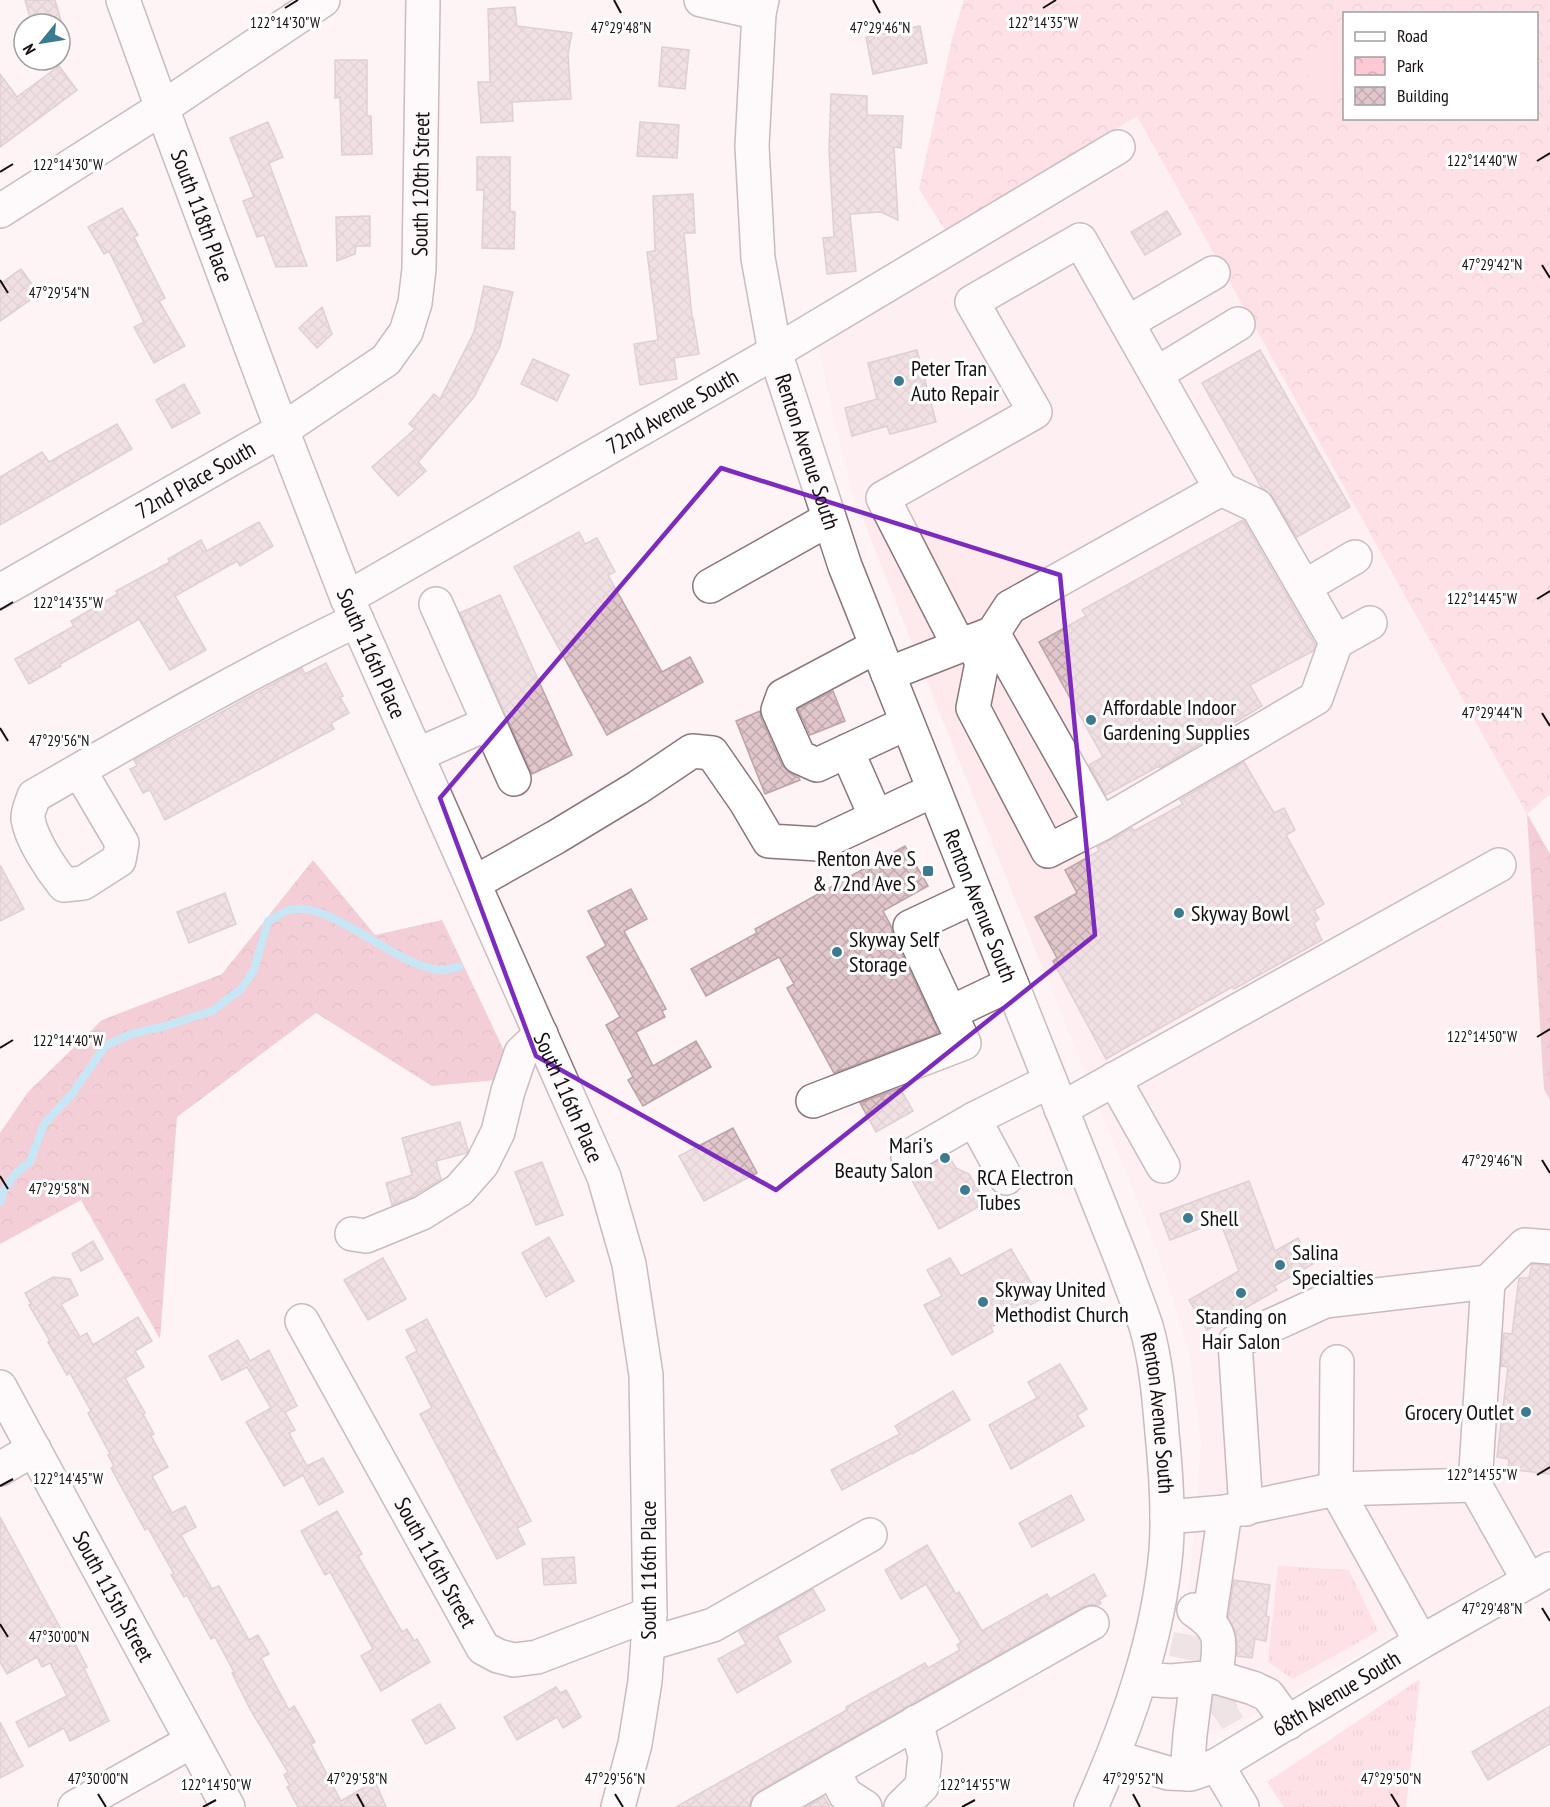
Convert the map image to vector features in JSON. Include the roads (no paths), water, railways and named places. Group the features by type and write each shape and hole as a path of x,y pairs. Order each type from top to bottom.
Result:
{"street":[{"name":"South 118th Place","path":"123,0 282,430"},
{"path":"0,211 162,108 323,0"},
{"name":"South 120th Street","path":"386,360 406,332 415,303 419,269 423,0"},
{"path":"701,0 760,7"},
{"name":"Renton Avenue South","path":"760,7 752,146 758,258 775,352 845,566 1124,1266 1146,1326 1158,1381 1167,1517 1166,1551 1159,1604 1133,1704 1091,1807"},
{"name":"72nd Avenue South","path":"79,770 285,654 352,609 1118,147"},
{"path":"1101,825 975,640 883,498 1035,412 972,302 1080,240 1221,489 1257,506 1336,642"},
{"path":"1127,323 1213,273"},
{"path":"1156,374 1238,324"},
{"name":"72nd Place South","path":"0,591 282,430 386,360"},
{"name":"South 116th Place","path":"282,430 352,609 604,1177 629,1264 646,1375 649,1629 645,1681 635,1744 618,1807"},
{"path":"907,723 817,765 799,757 778,710 783,696 882,659 975,640 1010,608 1221,489"},
{"path":"710,586 829,519"},
{"path":"1304,587 1355,557"},
{"path":"436,604 514,779"},
{"path":"975,640 982,663 973,708 1048,851 1101,825 1316,698 1336,642 1370,623"},
{"path":"417,755 489,723"},
{"path":"474,883 637,788 692,751 712,753 746,802 769,841 819,844 934,790"},
{"path":"847,751 876,817"},
{"path":"908,1157 974,1119 1114,1079 1499,866"},
{"path":"813,1101 964,1043 910,927 976,896"},
{"path":"950,1013 1011,984"},
{"path":"352,1234 366,1236 422,1213 459,1190 482,1164 498,1132 508,1091 521,1053 541,1034"},
{"path":"1114,1079 1163,1166"},
{"path":"974,1119 1006,1178"},
{"path":"1202,1770 1206,1672 1236,1510 1235,1342 1325,1301 1488,1282 1525,1245 1550,1247"},
{"path":"1488,1282 1475,1485 1539,1575"},
{"name":"South 116th Street","path":"302,1321 483,1648 498,1656 514,1660 537,1657 649,1629 713,1625 870,1535"},
{"path":"1337,1362 1336,1489 1421,1642"},
{"name":"South 115th Street","path":"0,1387 228,1807"},
{"path":"0,1469 34,1449"},
{"path":"1167,1517 1236,1510 1336,1489 1475,1485"},
{"name":"68th Avenue South","path":"1202,1770 1288,1723 1421,1642 1539,1575"},
{"path":"1159,1604 1206,1672"},
{"path":"768,1807 1092,1623"},
{"path":"1140,1679 1206,1672 1268,1695 1288,1723"},
{"path":"901,1807 922,1786 925,1756 916,1722"},
{"path":"75,1807 192,1741"},
{"path":"1113,1757 1157,1771 1202,1770 1242,1807"},
{"path":"833,1770 845,1794 865,1807"}],"waterway":[{"path":"0,1202 4,1190 16,1173 30,1162 44,1124 72,1094 105,1046 131,1034 212,1011 241,989 254,970 268,921 284,912 305,909 323,914 403,958 423,966 441,970 459,967"}],"tunnel":[{"path":"1185,1659 1190,1635"},
{"path":"1214,1715 1235,1703"}],"place":[{"name":"Peter Tran Auto Repair","path":"899,381"},
{"name":"Affordable Indoor Gardening Supplies","path":"1091,720"},
{"name":"Renton Ave S & 72nd Ave S","path":"928,871"},
{"name":"Skyway Bowl","path":"1179,913"},
{"name":"Skyway Self Storage","path":"837,952"},
{"name":"Mari's Beauty Salon","path":"945,1158"},
{"name":"RCA Electron Tubes","path":"965,1190"},
{"name":"Shell","path":"1188,1218"},
{"name":"Salina Specialties","path":"1280,1265"},
{"name":"Standing on Hair Salon","path":"1241,1293"},
{"name":"Skyway United Methodist Church","path":"983,1302"},
{"name":"Grocery Outlet","path":"1526,1412"}]}
